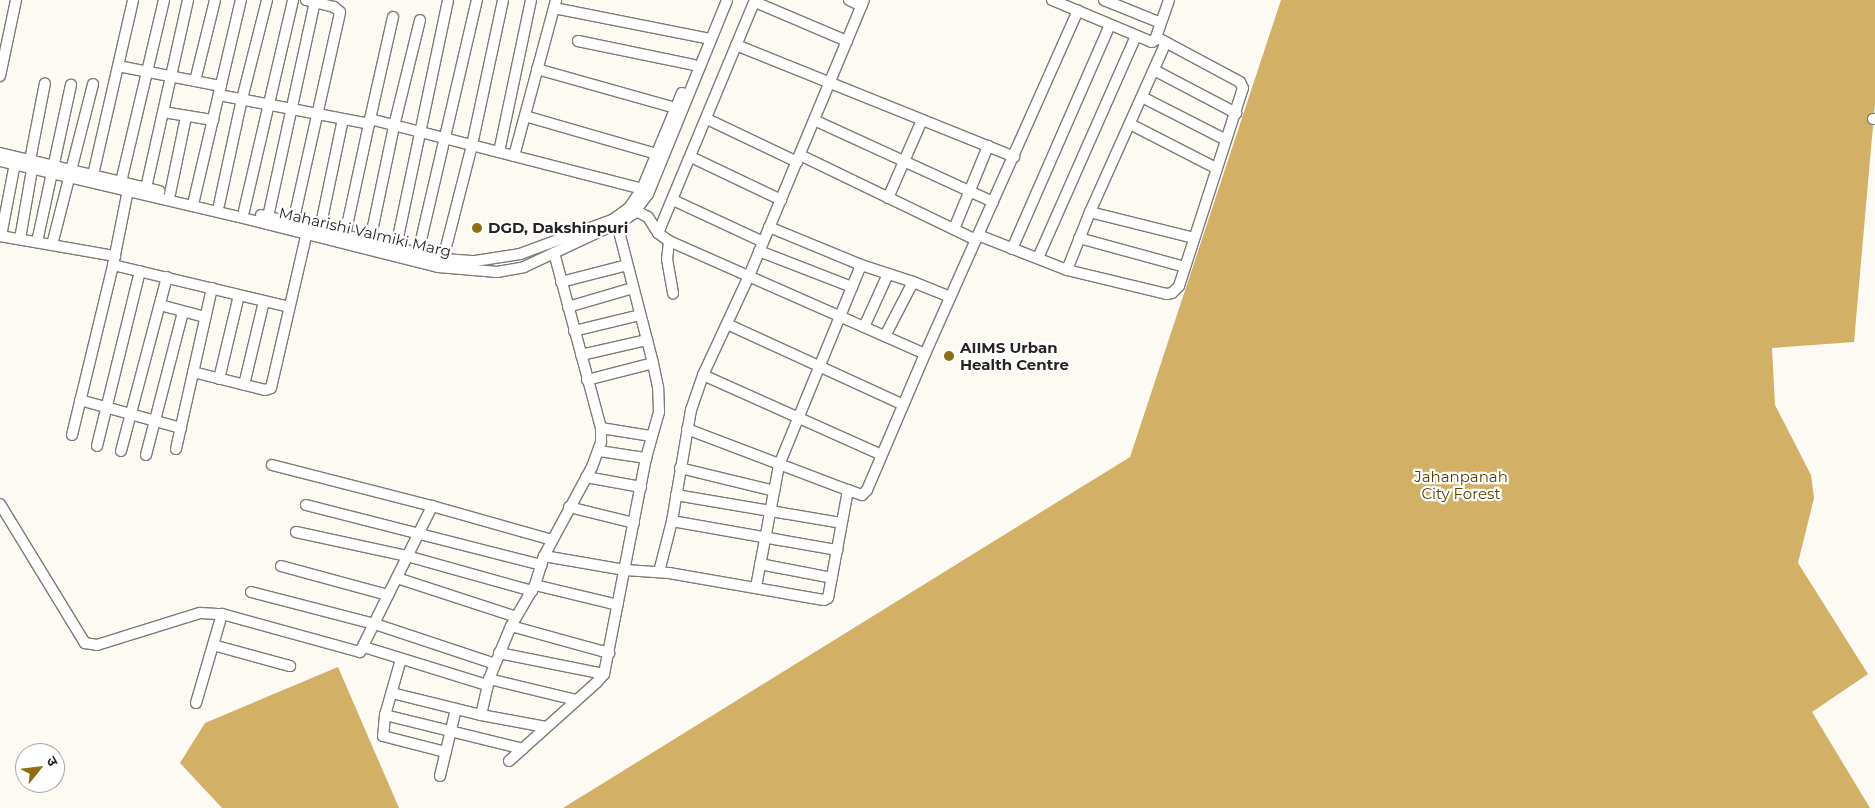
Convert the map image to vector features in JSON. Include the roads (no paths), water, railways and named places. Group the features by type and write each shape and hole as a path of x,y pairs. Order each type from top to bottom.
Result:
{"street":[{"path":"0,76 16,0"},
{"path":"93,175 133,0"},
{"path":"72,435 114,260 147,72 164,0"},
{"path":"146,188 188,0"},
{"path":"195,81 214,0"},
{"path":"194,200 241,0"},
{"path":"219,205 242,99 267,0"},
{"path":"244,212 293,0"},
{"path":"396,248 448,0"},
{"path":"418,253 477,0"},
{"path":"443,259 472,146 503,0"},
{"path":"499,152 531,0"},
{"name":"Maharishi Valmiki Marg","path":"71,174 93,175 126,186 146,188 292,223 307,230 320,229 443,259 476,261 520,254 612,220 632,209 722,0"},
{"name":"Maharishi Valmiki Marg","path":"0,161 32,164 126,186 307,230 438,267 497,272 524,267 617,224 648,194 727,0"},
{"path":"659,572 672,520 687,429 703,375 749,276 863,3 849,0"},
{"path":"1052,0 1152,42 1156,37 1169,0"},
{"path":"1104,0 1160,23"},
{"path":"268,217 292,109 311,1 334,7 340,12 292,223"},
{"path":"658,233 755,1 847,41"},
{"path":"514,156 555,4 706,38"},
{"path":"687,429 858,495 865,493 902,404 1078,11"},
{"path":"346,236 393,17"},
{"path":"370,241 394,126 420,20"},
{"path":"1012,249 1110,25"},
{"path":"1038,258 1136,36"},
{"path":"706,119 888,198 954,229 1067,270 1167,294 1172,293 1179,286 1216,168 1243,91 1240,82 1156,37"},
{"path":"578,41 694,65"},
{"path":"1067,270 1090,212 1166,42"},
{"path":"736,45 1014,157"},
{"path":"118,66 195,81 242,99 343,119 394,126 642,189"},
{"path":"537,69 676,108"},
{"path":"1154,70 1236,112"},
{"path":"20,239 45,83"},
{"path":"52,245 93,84"},
{"path":"37,242 71,85"},
{"path":"1142,97 1226,140"},
{"path":"163,112 213,120"},
{"path":"525,116 657,154"},
{"path":"170,194 186,117"},
{"path":"320,229 343,119"},
{"path":"814,120 993,202"},
{"path":"888,198 922,120"},
{"path":"1130,124 1216,168"},
{"path":"954,229 988,146"},
{"name":"Maharishi Valmiki Marg","path":"0,153 15,161"},
{"path":"691,157 781,200"},
{"path":"15,161 0,236 52,245 114,260 140,271 289,307"},
{"path":"673,200 761,247 852,287"},
{"path":"632,209 648,217 658,233 668,241 925,354"},
{"path":"1090,212 1194,238"},
{"path":"509,761 604,674 646,458 659,412 658,387 653,363 617,224"},
{"path":"770,227 861,265 914,282 950,297"},
{"path":"193,372 264,390 271,388 307,230"},
{"path":"1079,238 1185,267"},
{"path":"668,241 667,258 673,293"},
{"path":"481,715 488,682 513,621 533,588 552,540 599,451 601,428 554,253"},
{"path":"562,282 627,265"},
{"path":"756,587 779,465 861,265"},
{"path":"97,446 140,271"},
{"path":"864,327 888,274"},
{"path":"122,450 167,278"},
{"path":"885,336 914,282"},
{"path":"176,449 212,288"},
{"path":"568,307 633,288"},
{"path":"219,379 239,295"},
{"path":"244,385 264,301"},
{"path":"160,305 206,317"},
{"path":"146,455 184,312"},
{"path":"574,331 640,315"},
{"path":"727,324 902,404"},
{"path":"581,355 647,340"},
{"path":"587,380 653,363"},
{"path":"703,375 880,454"},
{"path":"80,400 181,428"},
{"path":"601,428 651,436"},
{"path":"599,451 646,458"},
{"path":"272,465 432,506 552,540"},
{"path":"680,468 774,491"},
{"path":"586,477 641,487"},
{"path":"306,505 418,534 543,560 625,570 659,572 825,600 828,598 848,490"},
{"path":"676,495 841,524"},
{"path":"0,504 84,643 96,645 190,615 211,612 356,653 360,652 364,647 432,506"},
{"path":"569,508 634,523"},
{"path":"672,520 837,550"},
{"path":"296,532 408,556 533,588 618,605"},
{"path":"760,564 832,578"},
{"path":"281,566 388,595"},
{"path":"397,578 513,621 609,653"},
{"path":"252,592 375,624 495,664"},
{"path":"196,703 222,614"},
{"path":"213,645 290,666"},
{"path":"364,647 488,682 576,700"},
{"path":"499,653 604,674"},
{"path":"401,659 382,734 386,738 446,752"},
{"path":"392,693 481,715 546,727"},
{"path":"440,776 456,709"},
{"path":"386,716 523,749"}],"place":[{"name":"DGD, Dakshinpuri","path":"477,228"},
{"name":"AIIMS Urban Health Centre","path":"949,356"}],"park label":[{"name":"Jahanpanah City Forest","path":"1461,484"}]}
